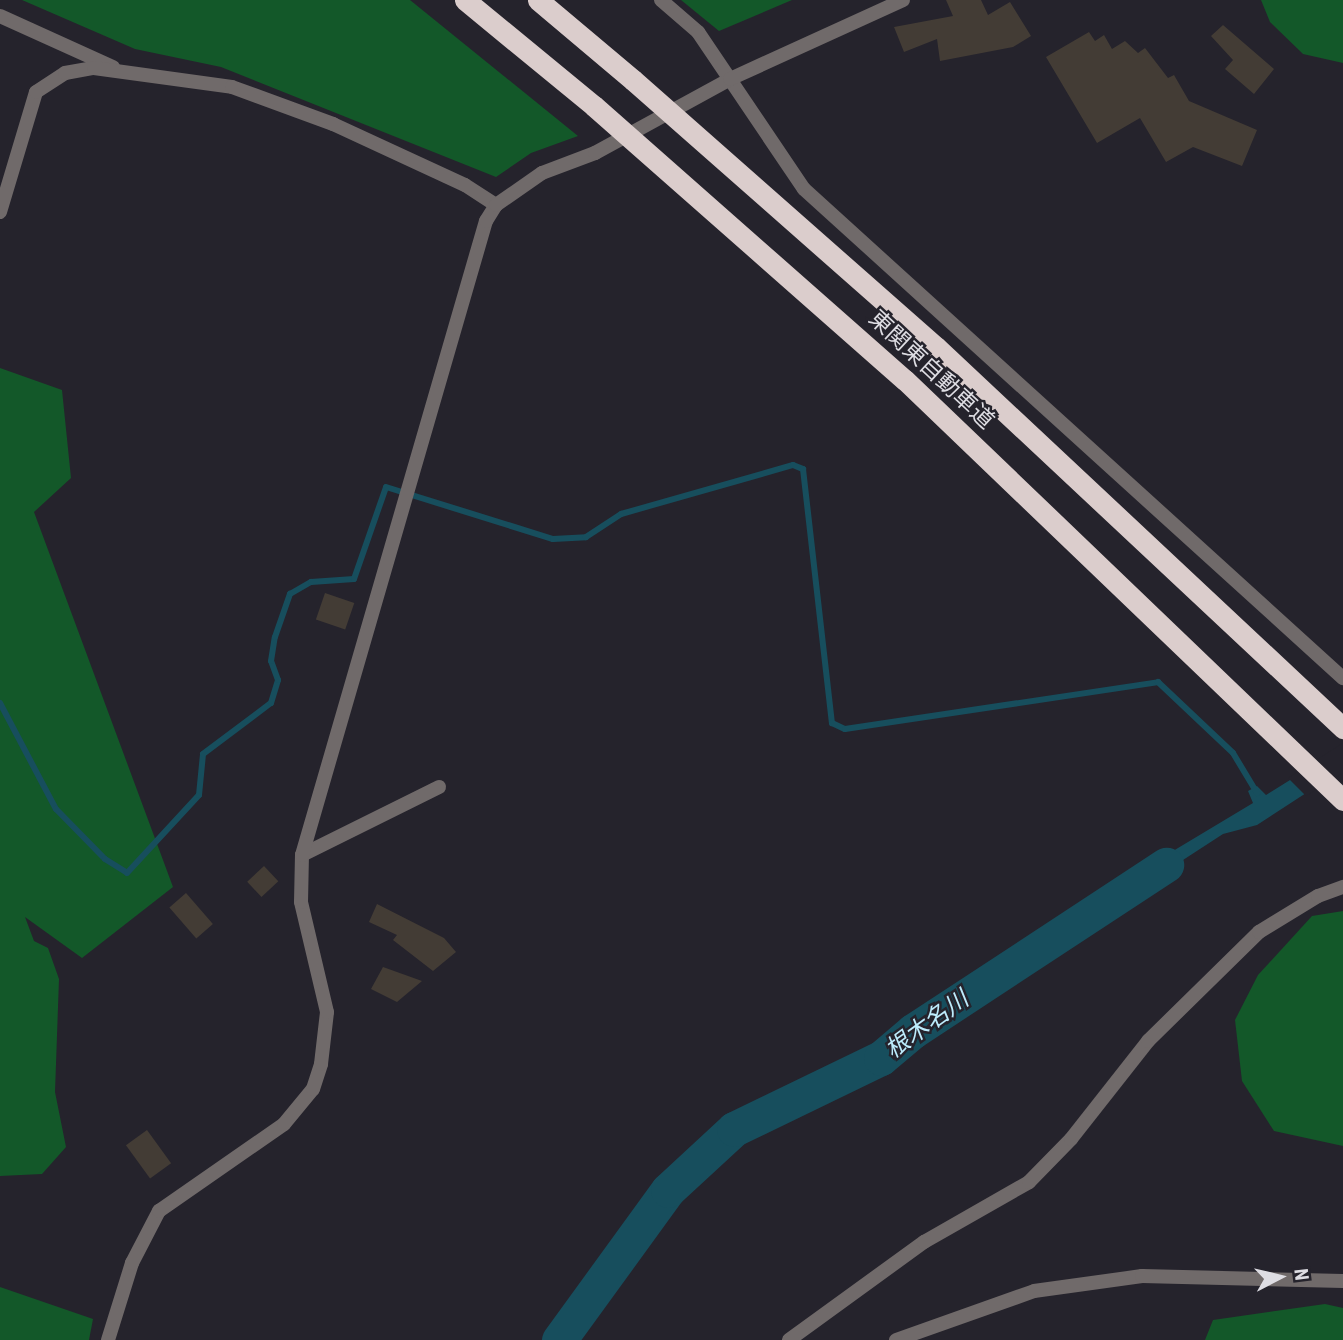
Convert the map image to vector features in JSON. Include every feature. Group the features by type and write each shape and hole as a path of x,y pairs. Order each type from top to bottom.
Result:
{"highway":[{"name":"東関東自動車道","path":"465,0 594,106 905,380 1343,800"},
{"name":"東関東自動車道","path":"537,0 936,346 1343,729"}],"street":[{"path":"661,0 698,33 804,189 1343,678"},
{"path":"108,1340 132,1264 159,1211 284,1124 313,1089 328,1038 327,1012 301,902 302,855 405,505 476,242 496,205 542,173 595,153 730,79 903,0"},
{"path":"0,16 117,69"},
{"path":"0,212 36,92 65,73 117,69 232,86 266,98 465,185 496,205"},
{"path":"302,855 439,787"},
{"path":"789,1340 924,1242 1029,1182 1071,1139 1148,1041 1259,932 1308,901 1343,887"},
{"path":"896,1340 1034,1291 1142,1276 1343,1281"}],"green space":[{"path":"22,0 410,0 578,136 531,153 496,177 221,67 135,49"},
{"path":"681,0 792,0 719,31"},
{"path":"1261,0 1343,0 1343,63 1303,54 1270,22"},
{"path":"0,368 62,390 71,478 34,512 173,887 82,958 25,917 34,941 48,948 59,979 55,1092 66,1147 42,1174 0,1176"},
{"path":"1343,911 1343,1146 1274,1131 1242,1081 1235,1020 1258,975 1312,916"},
{"path":"0,1287 93,1319 89,1340 0,1340"},
{"path":"1325,1304 1343,1308 1343,1340 1205,1340 1213,1320"}],"water":[{"path":"1343,747 1343,769 1257,825 1223,834 1123,899 1133,875 1253,803 1248,791 1257,786 1266,795"}],"pier":[{"path":"1343,743 1343,773 1306,796 1288,778"}],"building":[{"path":"946,0 981,0 988,15 1010,2 1031,36 1013,47 940,61 937,39 904,52 894,27 953,16"},
{"path":"1223,25 1274,69 1254,94 1225,69 1233,60 1211,36"},
{"path":"1089,32 1095,41 1104,35 1112,49 1125,41 1138,53 1145,48 1168,78 1174,75 1189,101 1257,130 1242,166 1193,147 1166,162 1140,118 1097,143 1046,57"},
{"path":"325,593 354,603 345,630 316,619"},
{"path":"264,866 278,881 262,897 247,882"},
{"path":"186,893 213,924 196,938 169,907"},
{"path":"377,904 444,938 456,952 433,971 393,940 397,935 369,922"},
{"path":"383,967 422,981 397,1002 371,989"},
{"path":"147,1130 171,1163 150,1178 126,1145"}],"waterway":[{"path":"0,703 56,809 105,859 127,873 199,795 203,754 271,703 278,680 271,661 275,637 290,594 311,582 354,579 386,487 553,539 586,537 621,514 793,465 803,469 832,723 845,729 1158,682 1233,753 1257,793"},
{"name":"根木名川","path":"559,1340 668,1190 734,1129 881,1058 913,1031 1166,865"}]}
